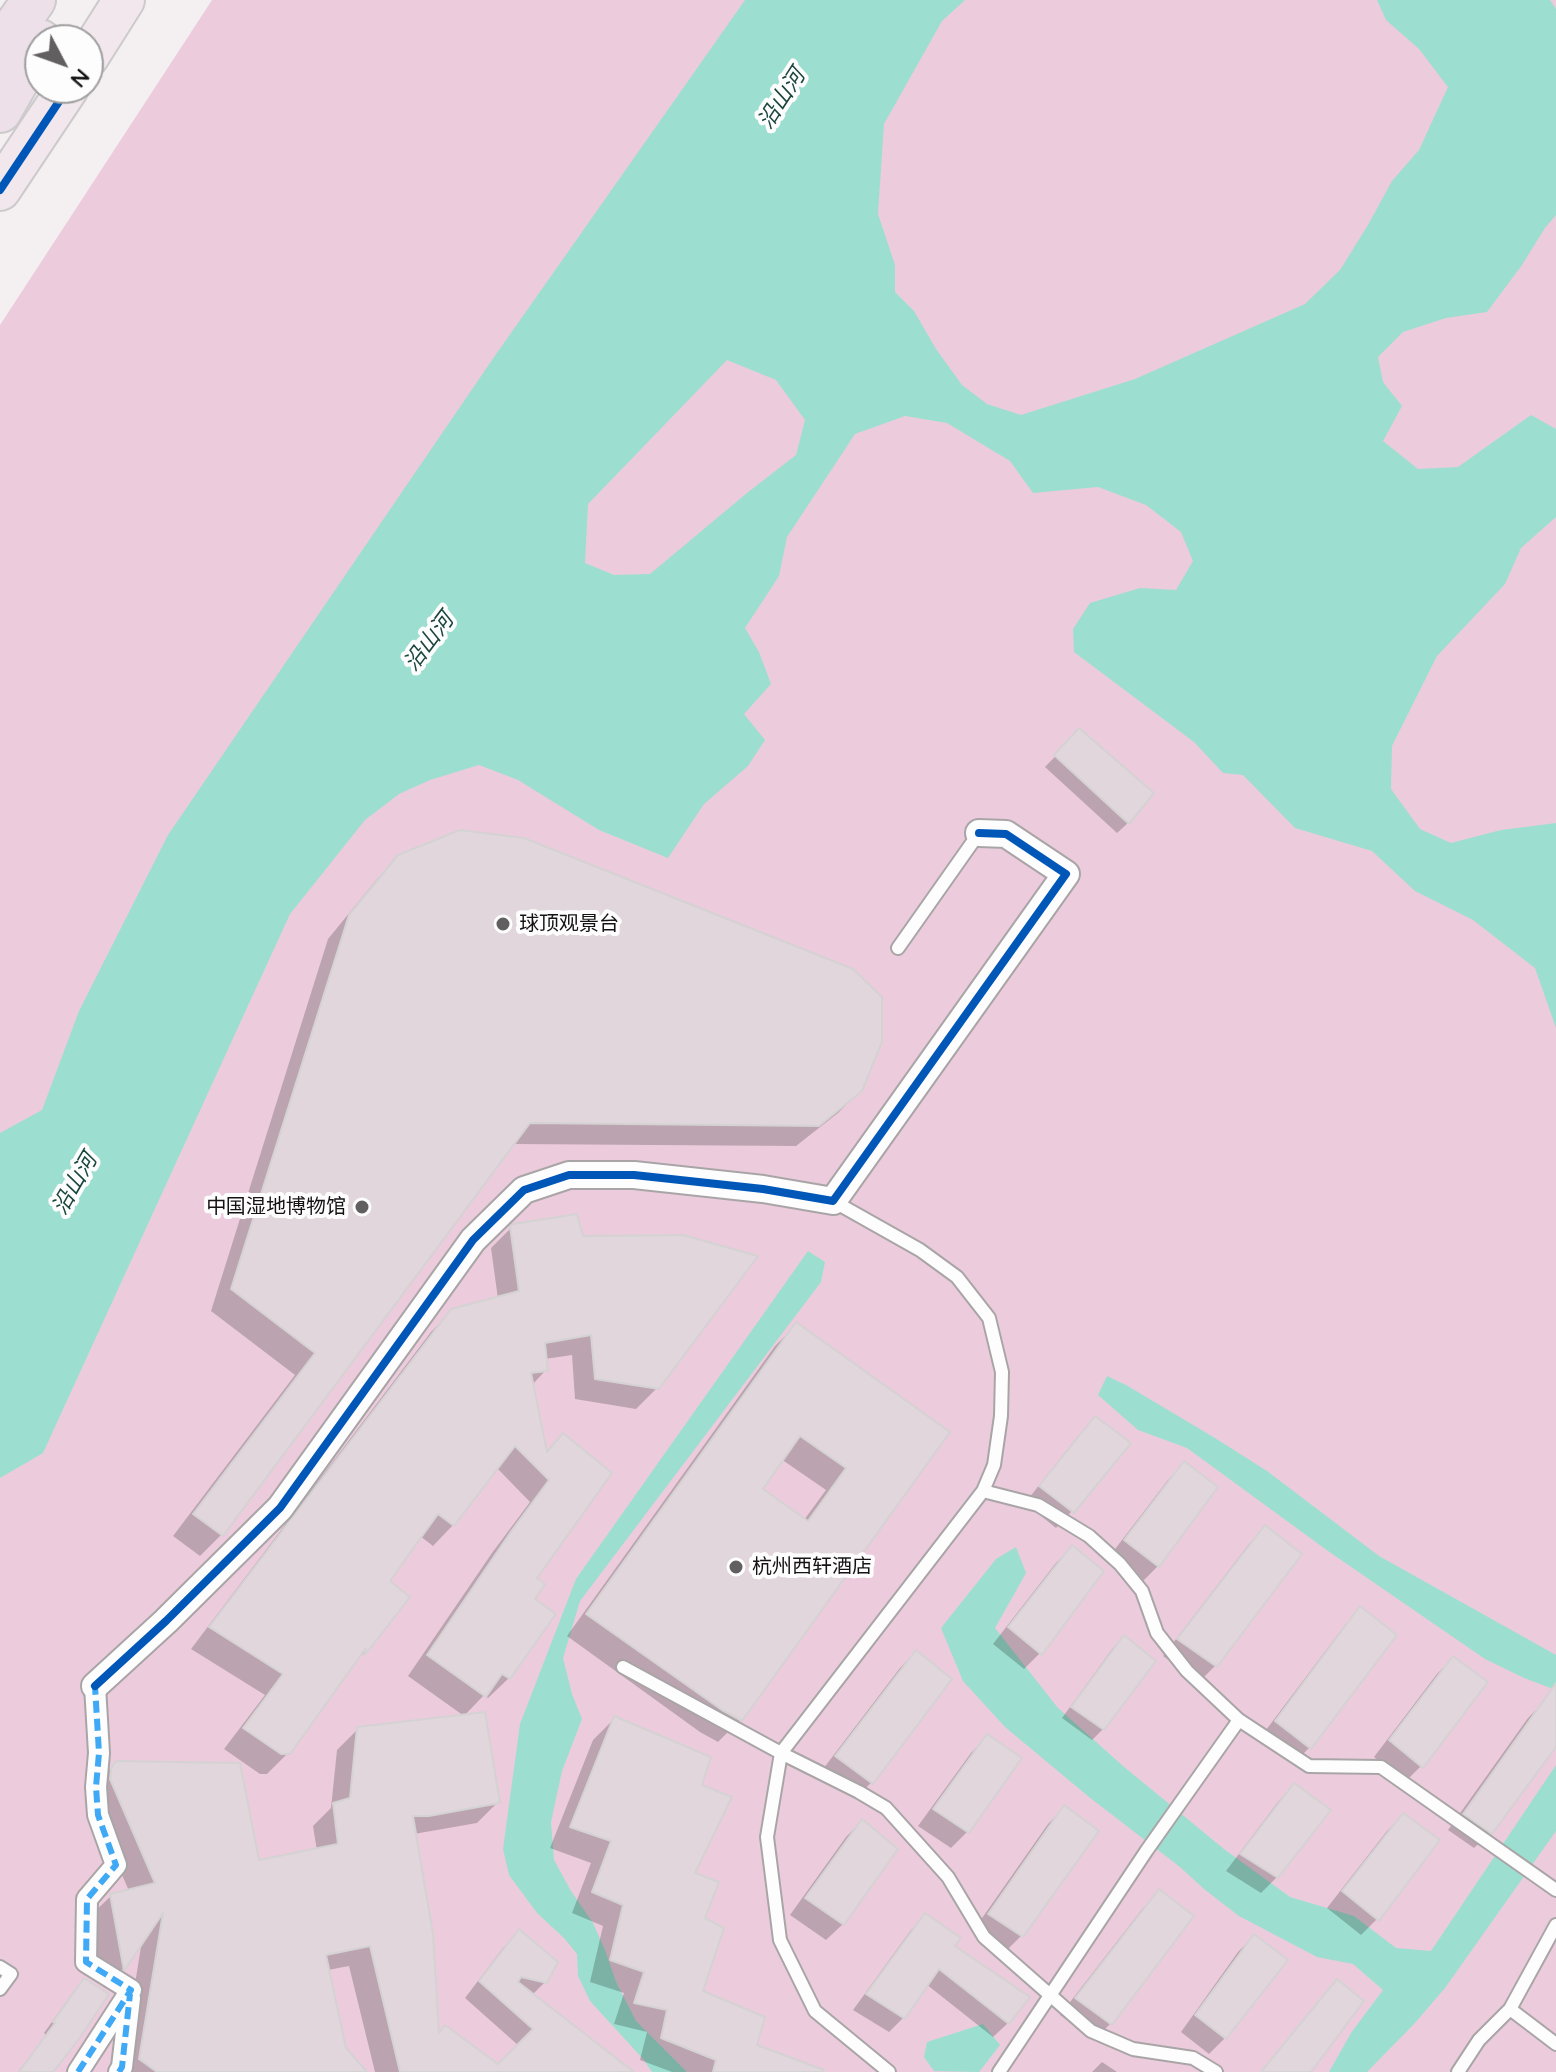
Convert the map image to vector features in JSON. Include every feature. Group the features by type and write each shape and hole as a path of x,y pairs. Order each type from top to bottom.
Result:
{"highway":[{"path":"0,48 34,0"},
{"path":"50,24 64,0"},
{"path":"0,111 24,69"}],"main road":[{"path":"104,32 124,0"},
{"path":"0,190 57,104"}],"street":[{"path":"131,1990 86,1962 87,1899 116,1865 98,1815 96,1787 99,1753 95,1686 280,1508 473,1240 524,1190 569,1175 634,1175 763,1189 833,1201 1066,874 1001,823 979,833"},
{"path":"78,2072 131,1990"},
{"path":"119,2072 131,1990"}],"lane":[{"path":"898,948 979,833"},
{"path":"833,1201 920,1250 957,1277 989,1318 1002,1372 1001,1416 994,1465 983,1491 781,1753 767,1837 780,1940 815,2011 889,2072"},
{"path":"983,1491 1038,1505 1089,1536 1120,1564 1142,1591 1157,1633 1187,1671 1239,1720 1309,1766 1381,1767 1556,1890"},
{"path":"623,1667 886,1808 948,1877 984,1937 1091,2031 1133,2049 1193,2058 1216,2072"},
{"path":"999,2072 1147,1850 1239,1720"},
{"path":"1458,2072 1479,2040 1510,2009 1556,1925"},
{"path":"0,1967 11,1974 0,1989"},
{"path":"1510,2009 1556,2044"}],"shaded area":[{"path":"212,0 1556,0 1556,2072 0,2072 0,325"}],"water":[{"name":"沿山河","path":"745,0 965,0 942,21 884,124 878,214 895,265 895,292 914,311 962,385 987,404 1021,415 1135,379 1305,304 1340,270 1392,181 1419,150 1448,87 1419,49 1386,20 1377,0 1550,0 1556,9 1556,215 1487,312 1446,318 1403,332 1378,357 1383,382 1402,406 1383,441 1418,469 1458,467 1531,415 1556,429 1556,517 1521,548 1505,584 1437,656 1392,746 1391,789 1420,829 1451,843 1501,830 1556,823 1556,1028 1535,968 1473,920 1415,891 1372,851 1295,828 1243,775 1223,773 1194,742 1074,652 1073,629 1090,603 1140,588 1176,590 1193,561 1181,532 1146,505 1098,487 1033,493 1010,461 947,423 905,416 855,434 787,537 779,576 745,628 759,652 771,684 744,714 765,740 748,766 704,804 668,858 599,830 518,780 479,765 430,780 399,794 365,820 290,914 43,1453 0,1478 0,1133 42,1110 79,1011 168,835 492,360","holes":["727,360 776,380 805,420 796,455 650,574 614,575 585,563 588,504"]},
{"path":"808,1251 825,1262 821,1282 580,1601 563,1658 582,1719 562,1771 551,1822 554,1860 593,1923 616,1982 636,2021 687,2072 652,2072 590,2001 578,1976 577,1954 537,1913 509,1875 503,1849 520,1724 576,1579"},
{"path":"1107,1376 1267,1471 1379,1556 1556,1655 1556,1690 1485,1659 1328,1551 1187,1448 1138,1430 1098,1395"},
{"path":"1016,1547 1026,1573 995,1628 1058,1708 1224,1849 1290,1897 1354,1916 1396,1948 1431,1951 1556,1765 1556,1831 1445,1988 1367,2072 1329,2072 1351,2033 1383,1990 1353,1964 1317,1957 1239,1916 1005,1727 963,1681 941,1628 996,1559"},
{"path":"983,2024 1000,2045 979,2072 934,2071 924,2057 927,2042"}],"building":[{"path":"1079,728 1154,793 1129,824 1054,755"},
{"name":"中国湿地博物馆","path":"460,830 524,838 853,969 882,997 882,1042 862,1091 819,1126 530,1123 223,1536 193,1514 315,1353 231,1289 349,915 398,855"},
{"path":"577,1214 583,1236 683,1235 758,1256 659,1389 595,1379 591,1335 545,1343 548,1371 531,1373 547,1452 563,1433 612,1473 537,1578 545,1584 535,1599 556,1614 510,1679 502,1674 486,1697 427,1655 549,1480 515,1446 454,1526 438,1514 390,1581 410,1597 365,1655 366,1648 290,1754 281,1754 243,1728 283,1674 209,1627 451,1309 519,1291 510,1226"},
{"name":"杭州西轩酒店","path":"796,1322 950,1432 742,1721 586,1614","holes":["800,1436 846,1468 808,1521 763,1489"]},
{"path":"1095,1416 1131,1443 1074,1513 1039,1486"},
{"path":"1184,1461 1218,1487 1159,1567 1124,1540"},
{"path":"1265,1525 1302,1554 1217,1667 1177,1639"},
{"path":"1072,1545 1104,1571 1042,1655 1008,1627"},
{"path":"1360,1606 1397,1635 1311,1749 1275,1721"},
{"path":"1124,1635 1156,1661 1104,1730 1071,1707"},
{"path":"916,1650 952,1679 873,1784 835,1756"},
{"path":"1453,1656 1488,1682 1423,1768 1389,1740"},
{"path":"1556,1683 1556,1747 1492,1834 1463,1814"},
{"path":"485,1712 500,1803 413,1816 433,1934 439,2033 445,2025 498,2064 533,2029 479,1981 519,1929 558,1962 547,1983 521,1977 518,1982 634,2072 400,2072 370,1946 326,1955 346,2048 367,2072 157,2072 139,2059 163,1913 124,1971 110,1894 155,1883 110,1779 111,1768 116,1761 240,1763 259,1860 338,1844 333,1803 350,1798 357,1727"},
{"path":"614,1716 711,1757 702,1785 732,1797 695,1873 719,1882 705,1918 724,1928 703,1991 765,2017 757,2045 823,2072 713,2072 716,2060 661,2038 667,2010 634,2003 644,1972 610,1960 623,1905 592,1892 611,1841 570,1827"},
{"path":"987,1734 1022,1758 969,1833 933,1809"},
{"path":"1294,1783 1331,1810 1278,1878 1240,1854"},
{"path":"1064,1805 1099,1831 1023,1937 988,1914"},
{"path":"1403,1813 1440,1840 1379,1921 1342,1891"},
{"path":"862,1819 898,1849 844,1925 805,1898"},
{"path":"1159,1889 1194,1916 1112,2025 1075,1998"},
{"path":"925,1913 961,1938 955,1946 1030,1997 1009,2024 939,1969 905,2019 866,1994"},
{"path":"1254,1934 1288,1960 1226,2039 1195,2015"},
{"path":"84,1978 109,1994 79,2039 53,2072 19,2072 55,2023"},
{"path":"1337,1979 1364,2001 1311,2072 1261,2072"}],"marked path":[{"path":"78,2072 131,1990 86,1962 87,1899 116,1865 98,1815 96,1787 99,1753 95,1686"},
{"path":"119,2072 130,1994"}],"cycle path":[{"path":"0,190 57,104"},
{"path":"95,1686 280,1508 473,1240 524,1190 569,1175 634,1175 763,1189 833,1201 1066,874 1006,834 979,833"}],"place":[{"name":"球顶观景台","path":"503,924"},
{"name":"中国湿地博物馆","path":"362,1207"},
{"name":"杭州西轩酒店","path":"736,1567"}]}
